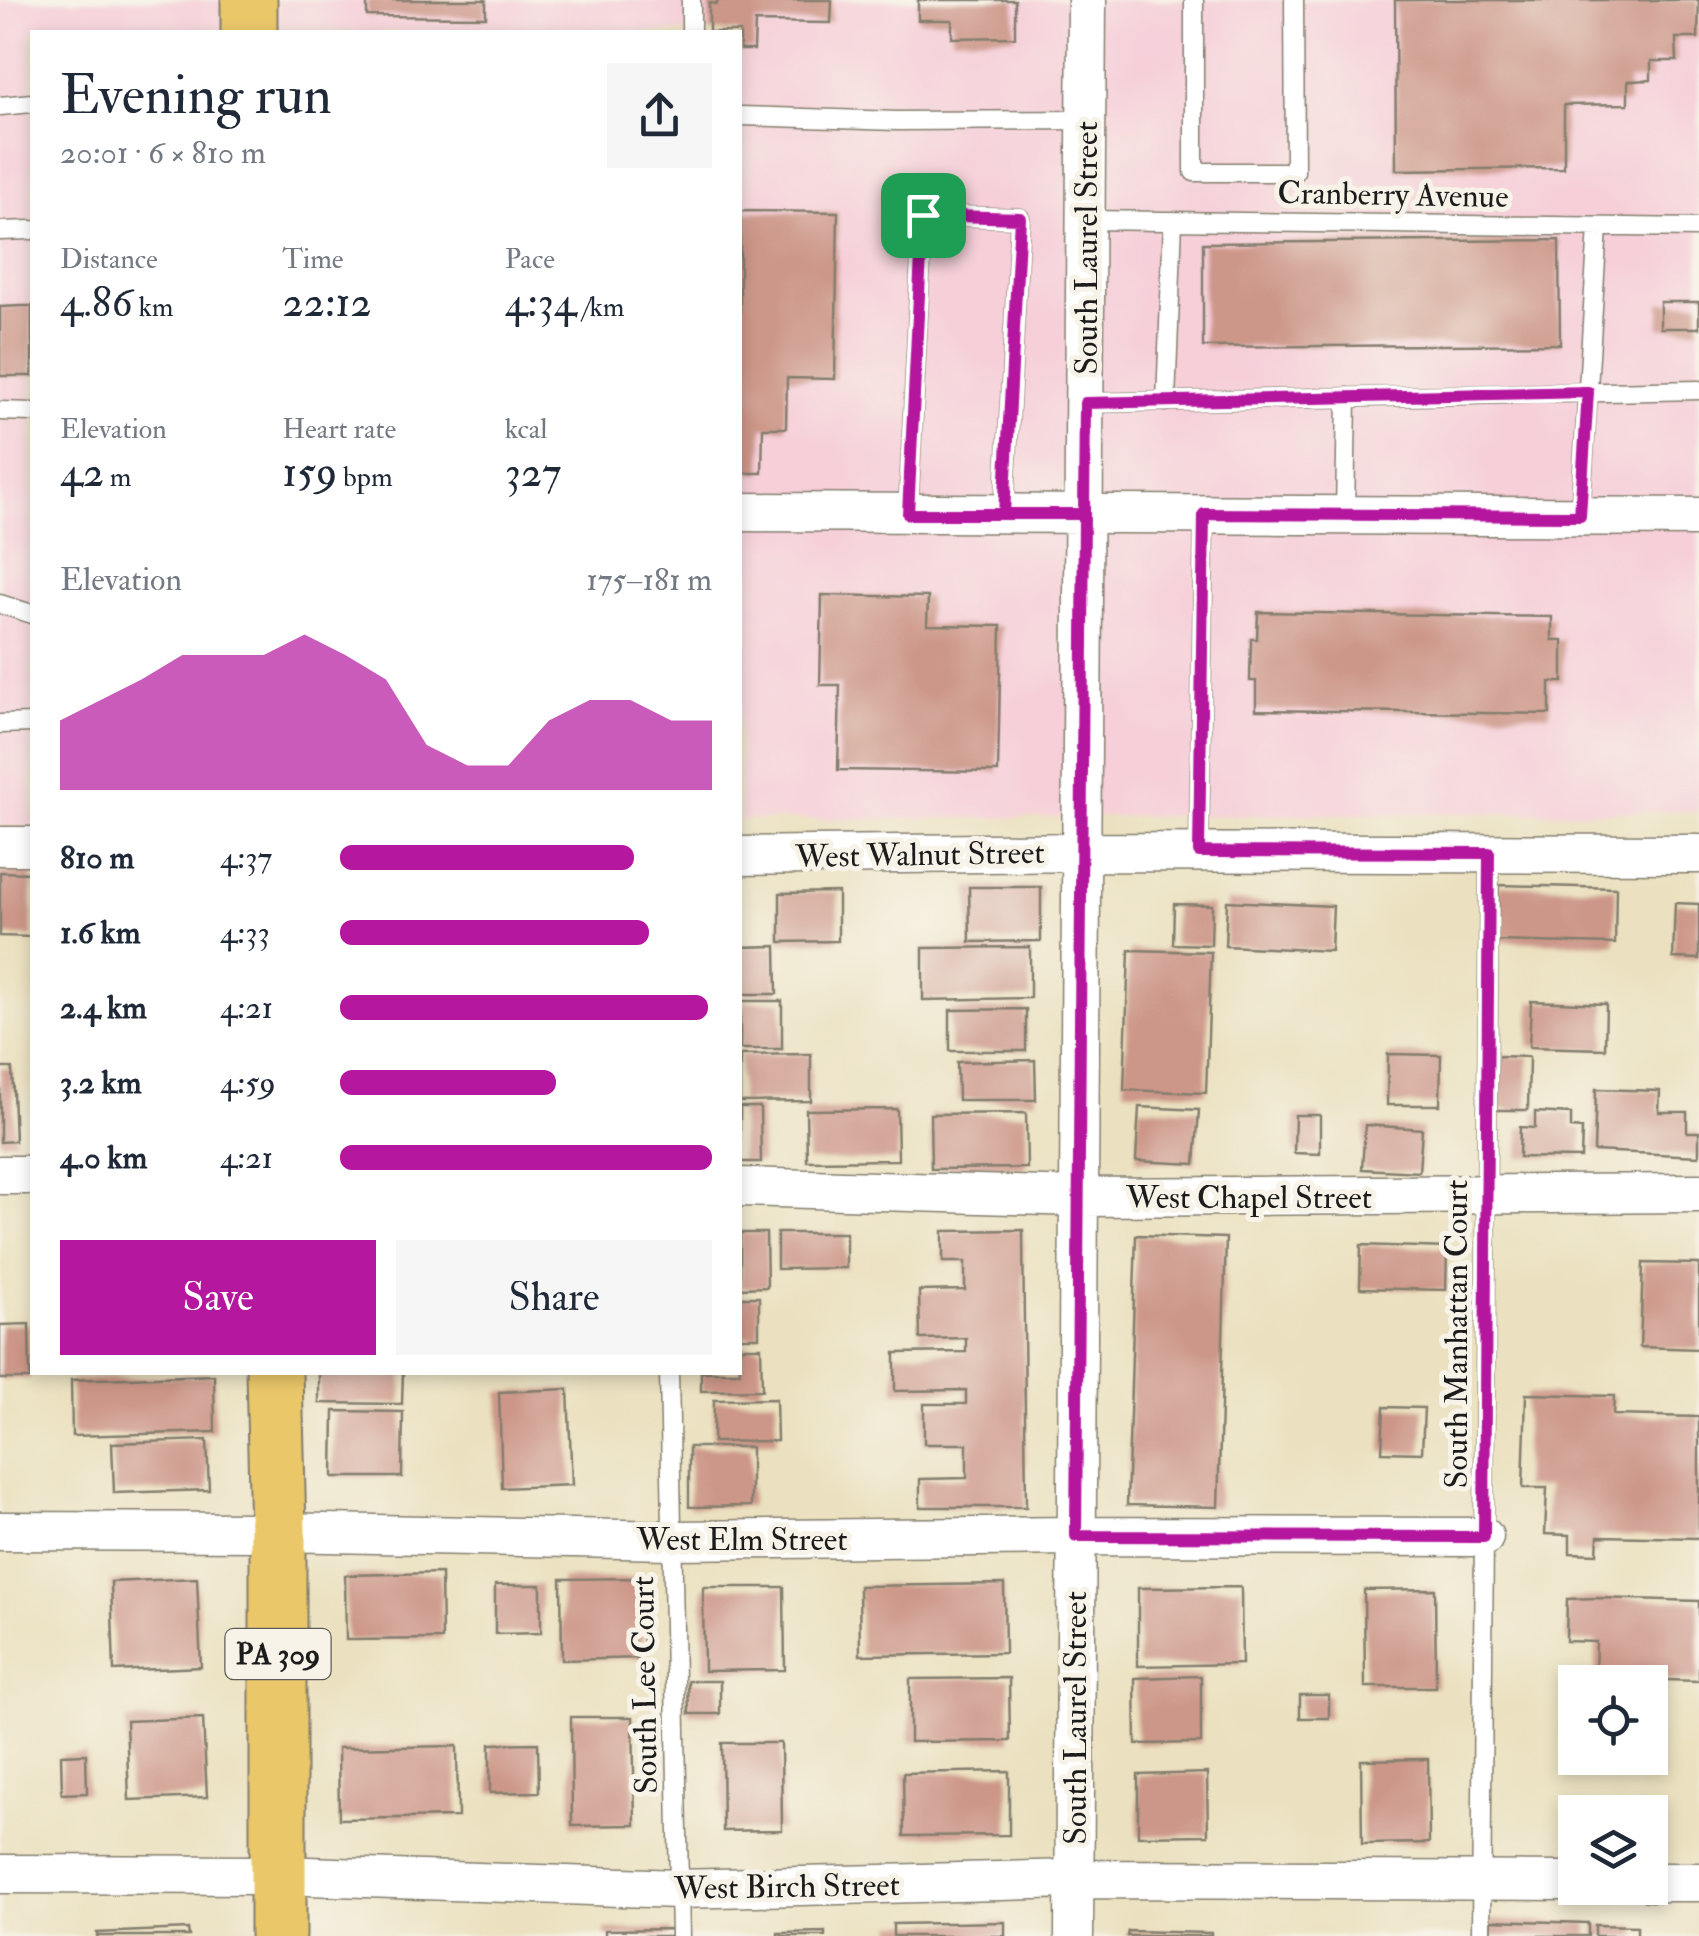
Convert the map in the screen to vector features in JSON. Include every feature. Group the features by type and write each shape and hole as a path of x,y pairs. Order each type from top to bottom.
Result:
{"highway":[{"path":"249,0 249,30"},
{"name":"PA 309","path":"274,1375 278,1936"}],"street":[{"name":"South Laurel Street","path":"1074,1936 1087,0"},
{"path":"742,512 1699,517"},
{"path":"0,846 30,846"},
{"name":"West Walnut Street","path":"742,856 1081,852 1699,854"},
{"path":"0,1176 30,1175"},
{"name":"West Chapel Street","path":"742,1187 1079,1198 1699,1194"},
{"name":"West Elm Street","path":"0,1531 670,1540 1484,1537"},
{"name":"West Birch Street","path":"0,1874 280,1875 678,1889 1074,1879 1558,1881"},
{"path":"1668,1882 1699,1882"}],"lane":[{"path":"691,0 691,30"},
{"path":"1194,0 1194,172 1294,172 1294,0"},
{"path":"0,106 30,103"},
{"path":"742,116 897,121 1086,120"},
{"path":"908,514 923,215 1020,218 1004,514"},
{"name":"Cranberry Avenue","path":"1086,220 1699,228"},
{"path":"1166,402 1173,221"},
{"path":"1580,516 1598,227"},
{"path":"0,232 30,230"},
{"path":"1085,403 1699,390"},
{"path":"1345,515 1347,397"},
{"path":"0,411 30,412"},
{"path":"1199,852 1204,514"},
{"path":"0,604 30,613"},
{"path":"0,724 30,723"},
{"name":"South Manhattan Court","path":"1482,1936 1489,853"},
{"name":"South Lee Court","path":"669,1375 680,1936"}],"shaded area":[{"path":"0,0 1699,0 1699,811 742,820 742,30 30,30 30,827 0,827"}],"building":[{"path":"367,0 486,0 486,17 367,16"},
{"path":"717,0 832,0 831,23 755,22 754,50 742,50 742,30 709,30 709,3 717,4"},
{"path":"918,0 1015,0 1015,37 952,38 952,20 918,20"},
{"path":"1395,0 1699,0 1698,38 1676,38 1677,61 1651,61 1651,80 1628,81 1628,104 1564,105 1564,168 1396,170"},
{"path":"742,211 838,212 835,379 787,378 786,428 763,428 762,473 742,473"},
{"path":"1559,240 1560,344 1203,347 1203,243"},
{"path":"1660,302 1699,302 1699,328 1660,328"},
{"path":"30,306 30,376 0,376 0,307"},
{"path":"822,595 928,597 927,625 1001,626 998,772 838,770 840,685 820,685"},
{"path":"1258,612 1552,617 1552,640 1563,640 1563,682 1550,682 1550,714 1256,710 1256,681 1250,681 1251,639 1257,639"},
{"path":"0,872 30,873 30,937 0,936"},
{"path":"1499,885 1616,888 1615,944 1497,941"},
{"path":"969,887 1041,887 1041,941 970,942"},
{"path":"838,892 838,941 780,942 780,893"},
{"path":"1227,901 1333,906 1331,951 1225,946"},
{"path":"1675,903 1699,904 1699,959 1673,958"},
{"path":"1174,904 1212,905 1211,945 1173,944"},
{"path":"776,946 777,994 742,994 742,947"},
{"path":"1030,947 1030,998 923,1000 923,948"},
{"path":"1129,950 1211,952 1206,1093 1124,1090"},
{"path":"742,1001 782,1001 782,1049 742,1049"},
{"path":"1531,1001 1606,1004 1605,1049 1529,1047"},
{"path":"1026,1009 1026,1051 950,1051 950,1010"},
{"path":"811,1054 811,1101 742,1102 742,1055"},
{"path":"1388,1054 1441,1055 1440,1105 1387,1105"},
{"path":"1497,1056 1529,1057 1528,1110 1496,1110"},
{"path":"1035,1060 1036,1100 958,1100 957,1062"},
{"path":"0,1068 12,1068 15,1141 0,1142"},
{"path":"1596,1089 1660,1091 1659,1112 1687,1112 1687,1132 1699,1132 1699,1156 1594,1151"},
{"path":"742,1107 760,1107 761,1162 742,1162"},
{"path":"1139,1107 1199,1110 1195,1164 1136,1161"},
{"path":"897,1109 898,1160 807,1161 806,1110"},
{"path":"1535,1112 1571,1114 1571,1128 1582,1129 1581,1158 1519,1157 1520,1127 1535,1128"},
{"path":"1026,1113 1027,1168 931,1169 930,1114"},
{"path":"1295,1115 1320,1115 1320,1154 1294,1153"},
{"path":"1365,1125 1422,1129 1419,1172 1362,1169"},
{"path":"1023,1230 1026,1507 920,1507 920,1479 967,1478 967,1444 924,1444 924,1404 966,1404 966,1390 895,1391 895,1353 966,1352 966,1338 920,1339 919,1291 965,1290 965,1262 943,1262 943,1231"},
{"path":"742,1233 766,1233 767,1287 742,1288"},
{"path":"777,1233 846,1233 846,1268 777,1269"},
{"path":"1136,1235 1226,1238 1218,1507 1127,1505"},
{"path":"1361,1245 1447,1248 1446,1290 1360,1288"},
{"path":"1643,1263 1699,1264 1699,1349 1640,1347"},
{"path":"742,1297 759,1297 759,1337 742,1337"},
{"path":"29,1324 30,1379 0,1379 0,1325"},
{"path":"742,1347 761,1347 762,1390 701,1391 701,1375 742,1375"},
{"path":"214,1375 215,1432 72,1436 71,1380"},
{"path":"319,1375 403,1375 402,1404 319,1403"},
{"path":"568,1389 572,1485 502,1488 499,1392"},
{"path":"1526,1394 1614,1396 1613,1415 1699,1417 1699,1538 1598,1536 1597,1554 1570,1553 1570,1535 1545,1534 1547,1488 1523,1488"},
{"path":"776,1399 777,1441 713,1442 714,1400"},
{"path":"1384,1407 1424,1408 1422,1453 1382,1452"},
{"path":"334,1411 403,1412 402,1477 333,1477"},
{"path":"207,1440 209,1490 114,1493 112,1443"},
{"path":"689,1447 751,1447 751,1506 689,1507"},
{"path":"441,1573 442,1639 346,1640 345,1575"},
{"path":"197,1578 201,1667 114,1671 111,1582"},
{"path":"642,1578 643,1658 562,1660 561,1579"},
{"path":"1004,1584 1005,1653 860,1655 859,1586"},
{"path":"495,1585 541,1585 541,1633 495,1634"},
{"path":"703,1587 784,1587 785,1670 704,1671"},
{"path":"1241,1587 1242,1664 1138,1666 1138,1588"},
{"path":"1435,1589 1436,1687 1365,1687 1364,1590"},
{"path":"1567,1599 1699,1601 1699,1681 1668,1680 1668,1665 1595,1665 1596,1642 1566,1641"},
{"path":"1201,1676 1201,1743 1136,1744 1135,1678"},
{"path":"1009,1678 1010,1741 910,1742 910,1679"},
{"path":"688,1681 720,1681 720,1714 689,1714"},
{"path":"1300,1695 1329,1695 1329,1718 1300,1718"},
{"path":"571,1717 633,1717 635,1825 572,1826"},
{"path":"203,1718 207,1797 129,1800 126,1721"},
{"path":"538,1743 539,1792 490,1793 490,1744"},
{"path":"722,1743 781,1743 782,1830 723,1831"},
{"path":"457,1746 458,1817 339,1819 338,1748"},
{"path":"86,1754 87,1793 62,1794 61,1755"},
{"path":"1428,1759 1429,1843 1362,1844 1361,1760"},
{"path":"1009,1771 1009,1835 904,1836 903,1773"},
{"path":"1207,1773 1208,1835 1138,1836 1138,1775"},
{"path":"1491,1920 1588,1923 1588,1936 1490,1936"},
{"path":"1005,1922 1005,1936 893,1936 893,1924"},
{"path":"1595,1925 1637,1926 1637,1936 1595,1936"},
{"path":"188,1929 189,1936 97,1936 97,1933"},
{"path":"671,1929 671,1936 605,1936 605,1930"},
{"path":"1128,1931 1211,1933 1211,1936 1127,1936"},
{"path":"825,1932 825,1936 778,1936 778,1933"}],"route":[{"path":"923,215 908,514 1084,514 1085,403 1588,392 1580,516 1204,514 1199,852 1489,853 1484,1537 1076,1536 1084,514 1004,514 1020,218 923,215"}]}
